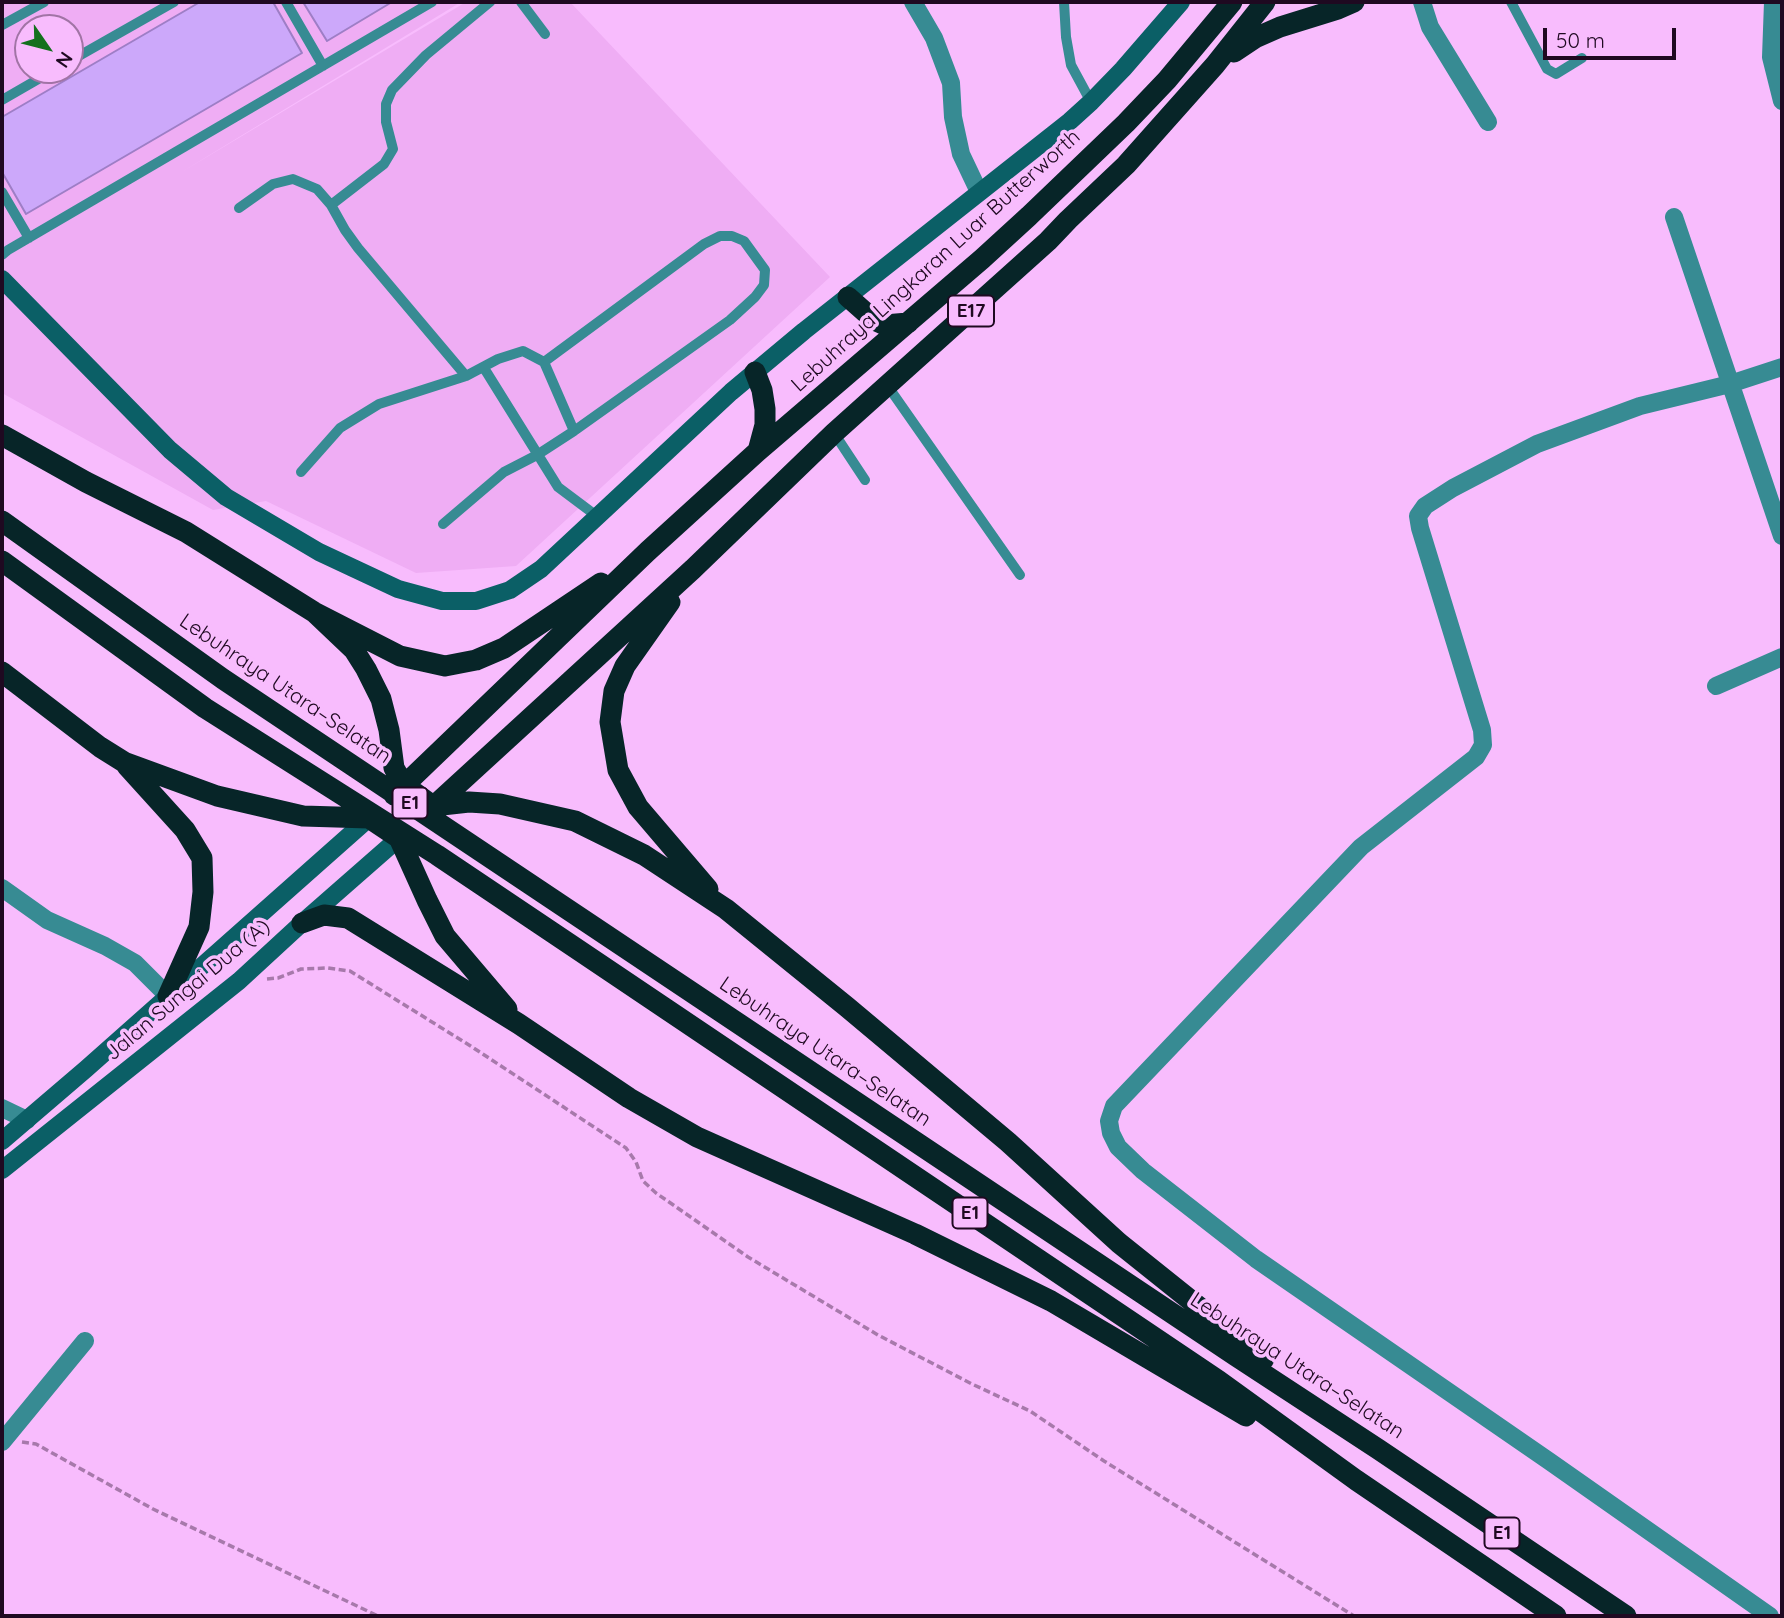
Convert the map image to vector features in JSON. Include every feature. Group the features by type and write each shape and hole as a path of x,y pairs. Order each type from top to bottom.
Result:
{"highway":[{"name":"Lebuhraya Lingkaran Luar Butterworth","path":"648,551 758,451 982,259 1126,123 1167,80 1232,2"},
{"name":"E17","path":"693,569 834,433 1048,241 1126,165 1215,65 1265,2"},
{"path":"1215,65 1255,38 1354,2"},
{"path":"848,297 874,320 886,325 908,323"},
{"path":"755,372 765,409 765,425 758,451"},
{"path":"2,435 86,482 186,532 314,612 400,656 445,666 476,660 504,648 648,551"},
{"name":"Lebuhraya Utara–Selatan","path":"2,521 223,679 1626,1616"},
{"path":"369,818 648,551"},
{"name":"E1","path":"2,561 205,708 437,855 580,951 1219,1381 1356,1480 1556,1616"},
{"path":"400,838 693,569"},
{"path":"693,569 625,666 614,691 610,722 618,771 638,807 726,909"},
{"path":"314,612 354,650 366,669 381,699 389,730 394,768 404,785 433,806 469,802 500,804 575,821 645,855 726,909 1008,1142 1119,1243 1248,1347 1337,1413 1378,1449"},
{"path":"2,672 100,747 124,762 217,796 303,816 369,818 400,838 445,936 519,1024"},
{"path":"124,762 185,830 202,858 204,892 199,927 168,996"},
{"path":"302,923 324,915 348,918 519,1024 629,1098 697,1137 915,1234 1051,1301 1356,1480"}],"main road":[{"path":"2,279 170,450 226,497 319,552 398,589 442,601 476,601 510,590 541,569 731,392 804,331 1044,143 1091,102 1181,2"},
{"name":"Jalan Sungai Dua (A)","path":"2,1141 369,818"},
{"name":"Jalan Sungai Dua (A)","path":"2,1170 239,981 400,838"}],"street":[{"path":"913,2 934,38 951,83 953,117 961,155 979,192"},
{"path":"1422,2 1430,27 1488,122"},
{"path":"1773,2 1772,57 1782,102"},
{"path":"1674,217 1782,536"},
{"path":"1770,1616 1256,1259 1143,1171 1118,1147 1109,1121 1114,1106 1361,847 1476,757 1483,745 1482,730 1420,528 1418,516 1425,506 1453,488 1537,444 1640,406 1782,368"},
{"path":"1716,686 1782,657"},
{"path":"2,888 47,920 105,946 135,963 168,996"},
{"path":"2,1108 27,1120"},
{"path":"7,1441 85,1341"}],"lane":[{"path":"2,25 43,2"},
{"path":"84,53 174,2"},
{"path":"286,2 323,66"},
{"path":"2,255 432,2"},
{"path":"331,205 384,164 393,149 386,121 386,103 392,90 426,55 490,2"},
{"path":"520,2 545,34"},
{"path":"1064,2 1071,65 1091,102"},
{"path":"1511,2 1547,69 1556,74 1582,58"},
{"path":"2,100 30,84"},
{"path":"239,208 273,184 293,179 317,189 331,205 358,248 466,376"},
{"path":"2,192 29,238"},
{"path":"443,524 504,472 574,431 730,320 764,285 765,270 744,241 732,236 720,236 704,244 544,362"},
{"path":"301,472 340,428 379,404 466,376 498,359 523,351 544,362 574,431"},
{"path":"484,368 558,488 598,517"},
{"path":"887,385 1020,575"},
{"path":"834,433 865,480"}],"path":[{"path":"239,981 278,978 301,970 328,968 350,971 626,1147 636,1162 643,1181 656,1193 748,1257 878,1335 972,1384 1030,1410 1104,1461 1354,1616"},
{"path":"7,1441 36,1444 153,1509 378,1616"}],"shaded area":[{"path":"2,2 461,2 180,173 466,2 570,2 830,277 516,566 416,573 266,501 213,510 2,393"}],"building":[{"path":"200,2 273,2 302,53 26,214 2,172 2,117 59,84 84,84 84,69"},
{"path":"303,2 392,2 327,41"}]}
